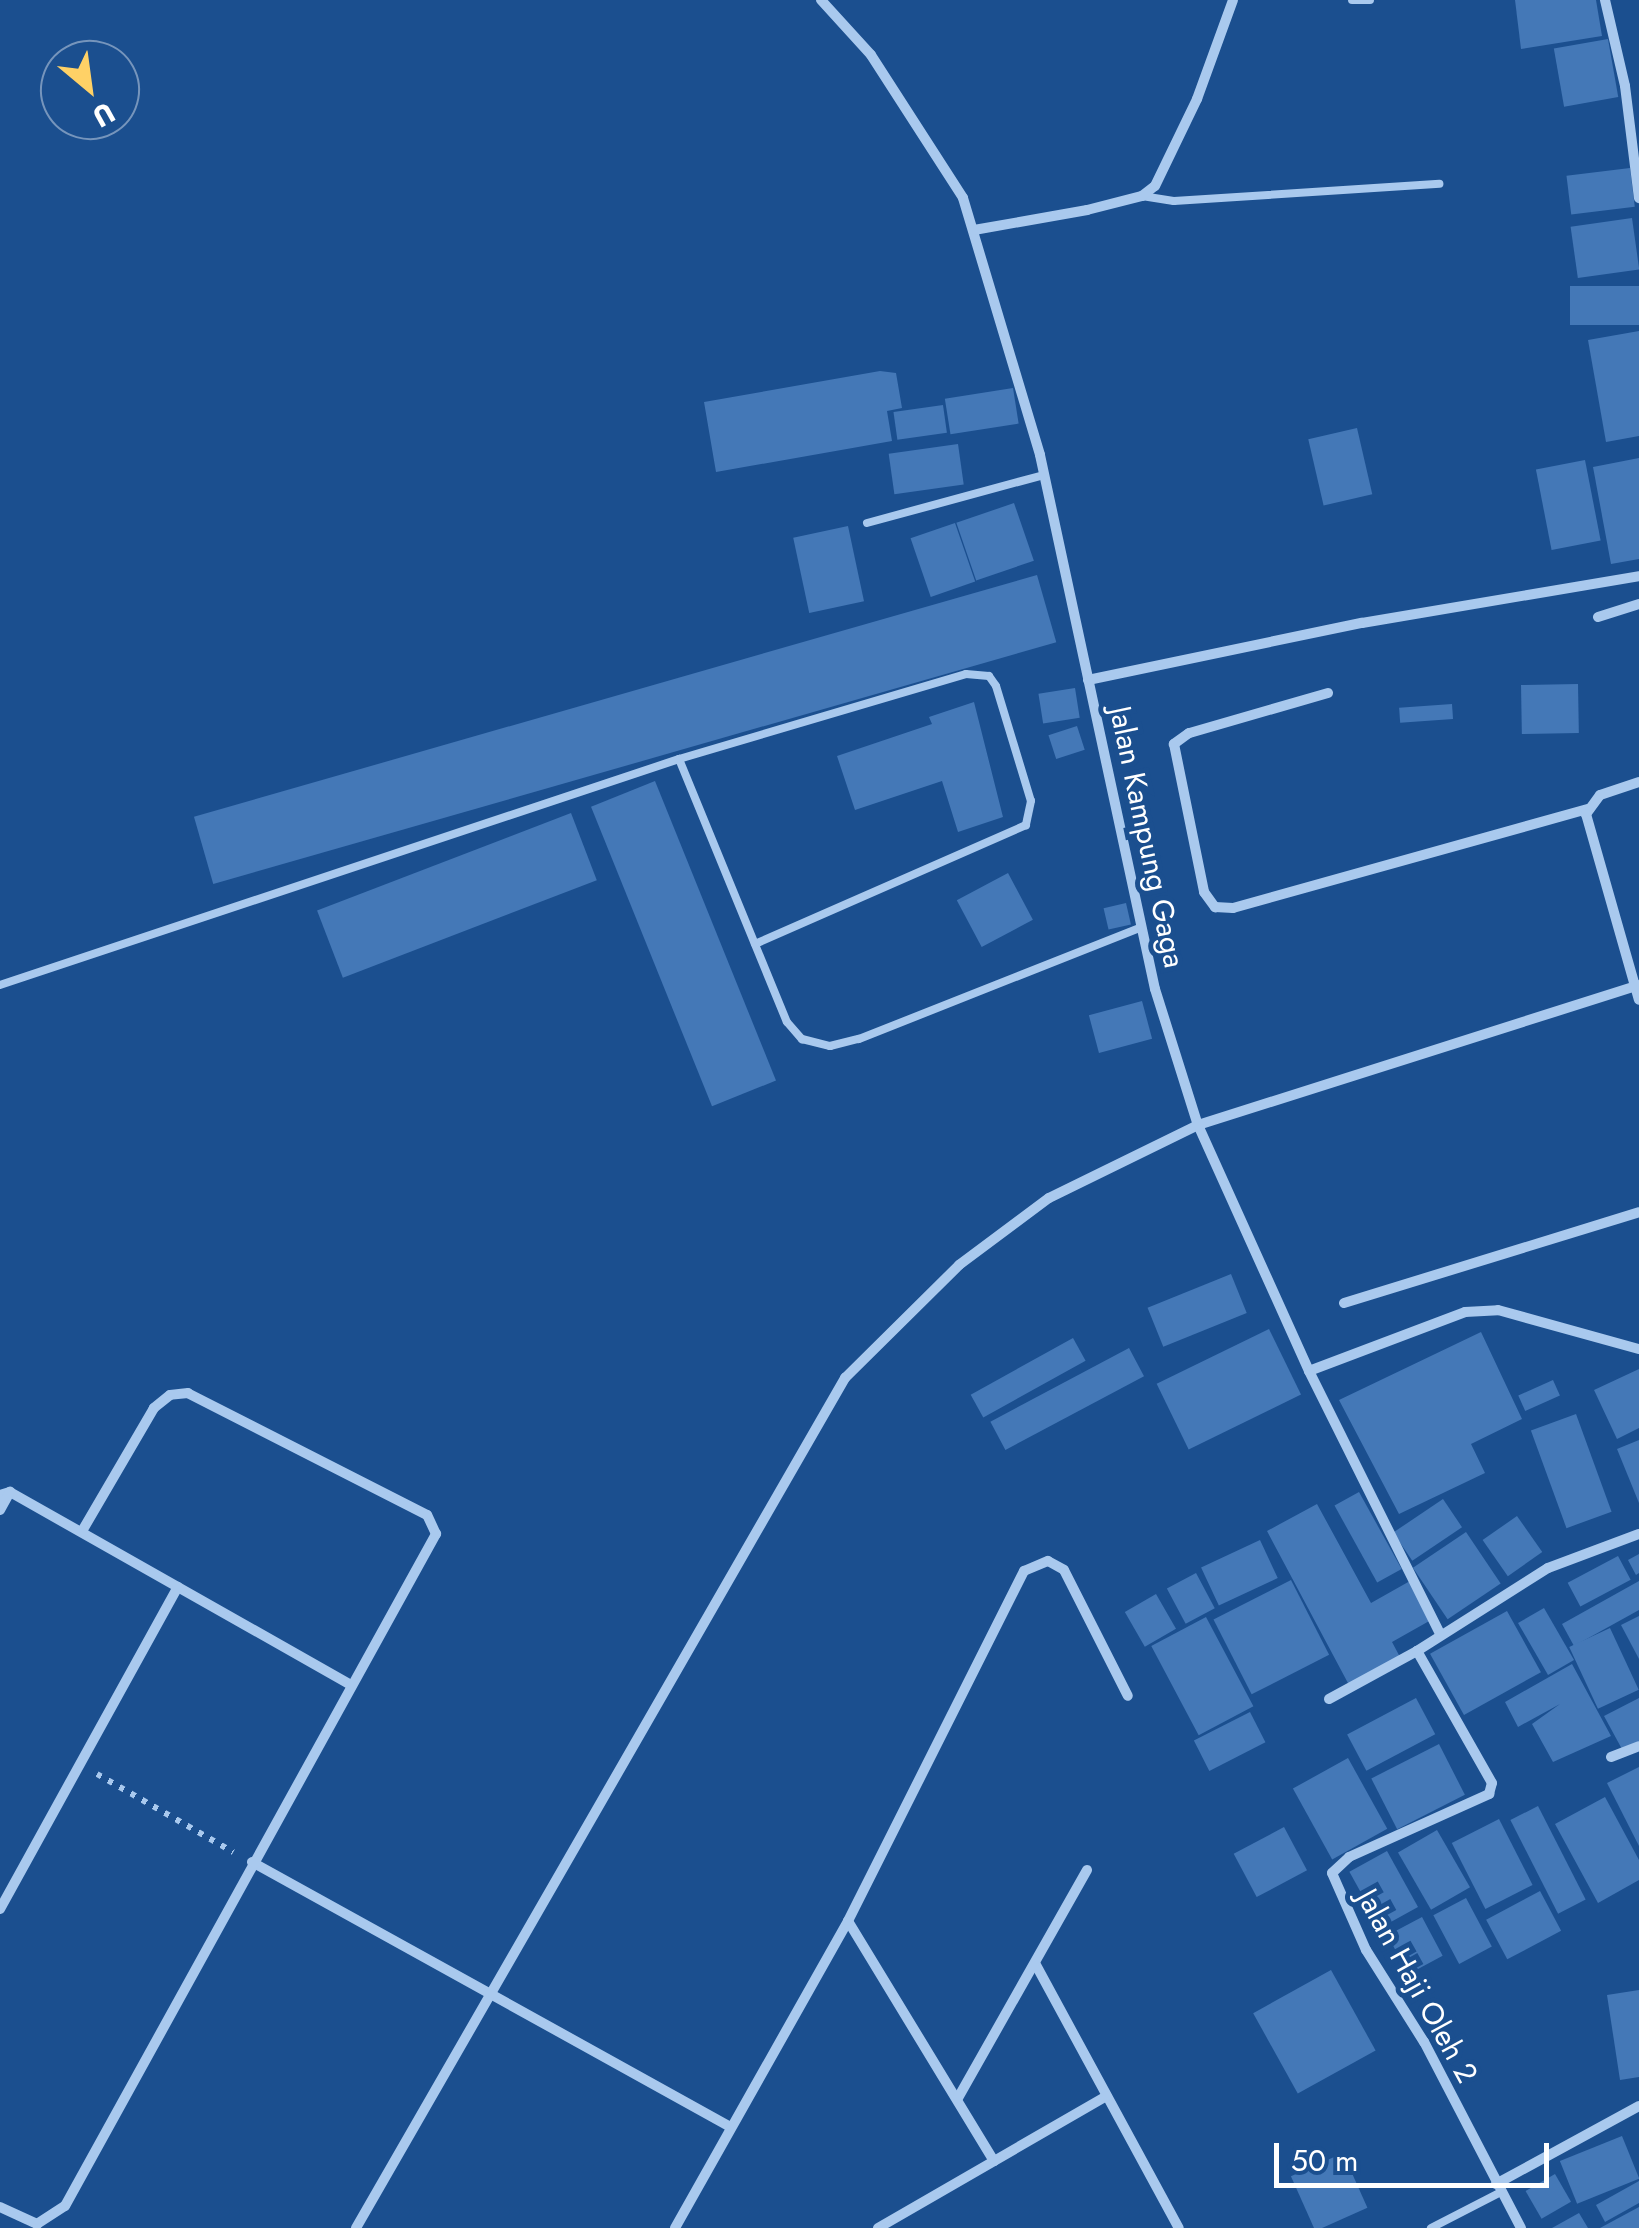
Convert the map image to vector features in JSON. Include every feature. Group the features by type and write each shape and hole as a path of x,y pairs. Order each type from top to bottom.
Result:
{"street":[{"name":"Jalan Kampung Gaga","path":"821,0 892,85 963,198 1044,475 1140,928 1198,1125 1309,1371 1439,1632"},
{"path":"974,230 1142,196 1165,172 1233,0"},
{"path":"1605,0 1625,86 1639,198"},
{"path":"1088,680 1362,622 1639,576"},
{"path":"1598,617 1639,604"},
{"path":"1328,692 1189,733 1174,744 1204,892 1214,907 1233,908 1588,809 1600,794 1639,782"},
{"path":"1588,809 1639,1000"},
{"path":"356,2228 489,1990 844,1378 959,1266 1049,1198 1198,1125 1637,985"},
{"path":"1344,1303 1639,1212"},
{"path":"1309,1371 1466,1312 1498,1310 1639,1350"},
{"path":"0,2206 38,2224 60,2213 252,1862 434,1544 436,1529 426,1514 182,1393 154,1408 82,1531"},
{"path":"0,1510 5,1494 82,1531 351,1685"},
{"path":"1329,1699 1417,1651 1439,1632 1548,1568 1639,1534"},
{"path":"674,2228 727,2125 848,1921 1024,1571 1048,1562 1064,1570 1128,1696"},
{"path":"0,1909 178,1586"},
{"name":"Jalan Haji Oleh 2","path":"1417,1651 1492,1783 1488,1794 1349,1857 1332,1873 1333,1887 1366,1950 1424,2042 1521,2228"},
{"path":"1611,1758 1639,1746"},
{"path":"252,1862 727,2125"},
{"path":"958,2098 1086,1870"},
{"path":"848,1921 994,2161"},
{"path":"1036,1965 1179,2228"},
{"path":"878,2228 1107,2096"},
{"path":"1498,2188 1639,2106"}],"lane":[{"path":"1352,0 1370,0"},
{"path":"1142,196 1174,201 1439,184"},
{"path":"867,523 1044,475"},
{"path":"0,984 679,759 966,674 989,676 996,686 1032,801 1026,826 755,944"},
{"path":"679,759 786,1022 802,1039 830,1046 1140,928"},
{"path":"1430,2228 1498,2188"}],"path":[{"path":"79,1764 252,1862"}],"building":[{"path":"1515,0 1596,0 1602,36 1521,49"},
{"path":"1608,39 1618,97 1564,107 1554,49"},
{"path":"1630,168 1635,207 1571,215 1566,176"},
{"path":"1632,218 1639,270 1578,278 1571,227"},
{"path":"1570,286 1639,286 1639,325 1570,325"},
{"path":"1639,331 1639,436 1606,442 1588,340"},
{"path":"880,371 896,373 902,408 887,411 892,441 716,472 704,402"},
{"path":"1013,388 1019,424 950,434 945,399"},
{"path":"943,405 947,433 897,440 893,412"},
{"path":"1357,428 1372,494 1324,506 1308,439"},
{"path":"958,444 964,485 894,494 889,454"},
{"path":"1639,458 1639,559 1611,564 1593,467"},
{"path":"1585,460 1601,540 1552,550 1536,470"},
{"path":"1014,503 1034,561 976,581 956,523"},
{"path":"955,523 975,582 931,597 911,538"},
{"path":"848,526 864,601 809,613 793,538"},
{"path":"1037,575 1056,642 213,884 194,817"},
{"path":"1578,684 1579,733 1522,734 1521,685"},
{"path":"1075,688 1080,718 1043,723 1038,694"},
{"path":"974,702 1003,817 958,832 942,781 855,810 837,756 932,724 929,717"},
{"path":"1452,704 1453,719 1400,723 1399,708"},
{"path":"1077,726 1085,750 1056,759 1048,735"},
{"path":"655,781 776,1080 712,1106 591,807"},
{"path":"571,813 597,880 343,978 317,910"},
{"path":"1008,873 1033,920 982,947 957,900"},
{"path":"1126,903 1131,924 1109,930 1104,908"},
{"path":"1142,1001 1152,1039 1099,1053 1089,1015"},
{"path":"1231,1274 1247,1313 1163,1347 1148,1308"},
{"path":"1269,1329 1301,1395 1189,1449 1157,1384"},
{"path":"1481,1332 1522,1419 1471,1444 1485,1473 1399,1514 1339,1400"},
{"path":"1073,1338 1086,1361 983,1417 971,1395"},
{"path":"1129,1348 1144,1376 1005,1450 990,1422"},
{"path":"1639,1369 1639,1428 1617,1439 1594,1390"},
{"path":"1553,1380 1560,1396 1525,1411 1518,1395"},
{"path":"1576,1414 1612,1512 1566,1528 1531,1430"},
{"path":"1639,1440 1639,1503 1617,1449"},
{"path":"1359,1492 1402,1569 1377,1583 1335,1506"},
{"path":"1443,1499 1462,1527 1412,1561 1393,1533"},
{"path":"1317,1504 1371,1603 1410,1581 1431,1620 1392,1642 1400,1657 1349,1685 1267,1531"},
{"path":"1517,1516 1542,1552 1508,1576 1483,1540"},
{"path":"1466,1532 1501,1583 1448,1619 1413,1568"},
{"path":"1260,1540 1278,1578 1219,1606 1201,1567"},
{"path":"1639,1554 1639,1573 1636,1575 1628,1560"},
{"path":"1618,1556 1631,1580 1580,1607 1568,1583"},
{"path":"1196,1573 1215,1608 1186,1624 1167,1588"},
{"path":"1291,1580 1329,1655 1252,1694 1213,1619"},
{"path":"1639,1581 1639,1610 1574,1646 1562,1624"},
{"path":"1156,1594 1176,1629 1145,1647 1125,1612"},
{"path":"1544,1608 1574,1660 1548,1675 1518,1623"},
{"path":"1507,1611 1541,1672 1464,1715 1430,1654"},
{"path":"1639,1616 1639,1659 1621,1625"},
{"path":"1206,1617 1253,1706 1199,1735 1151,1646"},
{"path":"1610,1628 1639,1690 1598,1709 1569,1647"},
{"path":"1572,1664 1611,1736 1553,1762 1532,1724 1560,1704 1518,1727 1505,1702"},
{"path":"1416,1698 1435,1734 1366,1771 1347,1735"},
{"path":"1639,1698 1639,1743 1623,1751 1604,1716"},
{"path":"1250,1712 1265,1742 1209,1771 1194,1741"},
{"path":"1439,1744 1465,1795 1397,1829 1371,1779"},
{"path":"1348,1758 1387,1829 1332,1859 1293,1789"},
{"path":"1639,1767 1639,1846 1607,1783"},
{"path":"1605,1797 1639,1860 1639,1880 1598,1903 1555,1824"},
{"path":"1538,1806 1586,1900 1558,1914 1510,1820"},
{"path":"1499,1819 1533,1885 1485,1909 1452,1843"},
{"path":"1284,1827 1307,1870 1257,1897 1234,1854"},
{"path":"1437,1830 1470,1887 1431,1910 1398,1852"},
{"path":"1387,1851 1418,1907 1380,1928 1349,1872"},
{"path":"1540,1891 1561,1931 1507,1959 1486,1920"},
{"path":"1466,1898 1492,1947 1459,1964 1433,1915"},
{"path":"1422,1917 1443,1956 1408,1974 1388,1935"},
{"path":"1331,1970 1376,2050 1298,2094 1253,2013"},
{"path":"1639,1990 1639,2077 1620,2080 1607,1995"},
{"path":"1622,2136 1639,2179 1577,2204 1560,2161"},
{"path":"1343,2153 1367,2208 1314,2228 1291,2176"},
{"path":"1555,2174 1571,2202 1542,2219 1526,2191"},
{"path":"1639,2181 1639,2203 1605,2222 1596,2205"},
{"path":"1639,2207 1639,2228 1600,2228"},
{"path":"1579,2213 1588,2228 1552,2228"}]}
